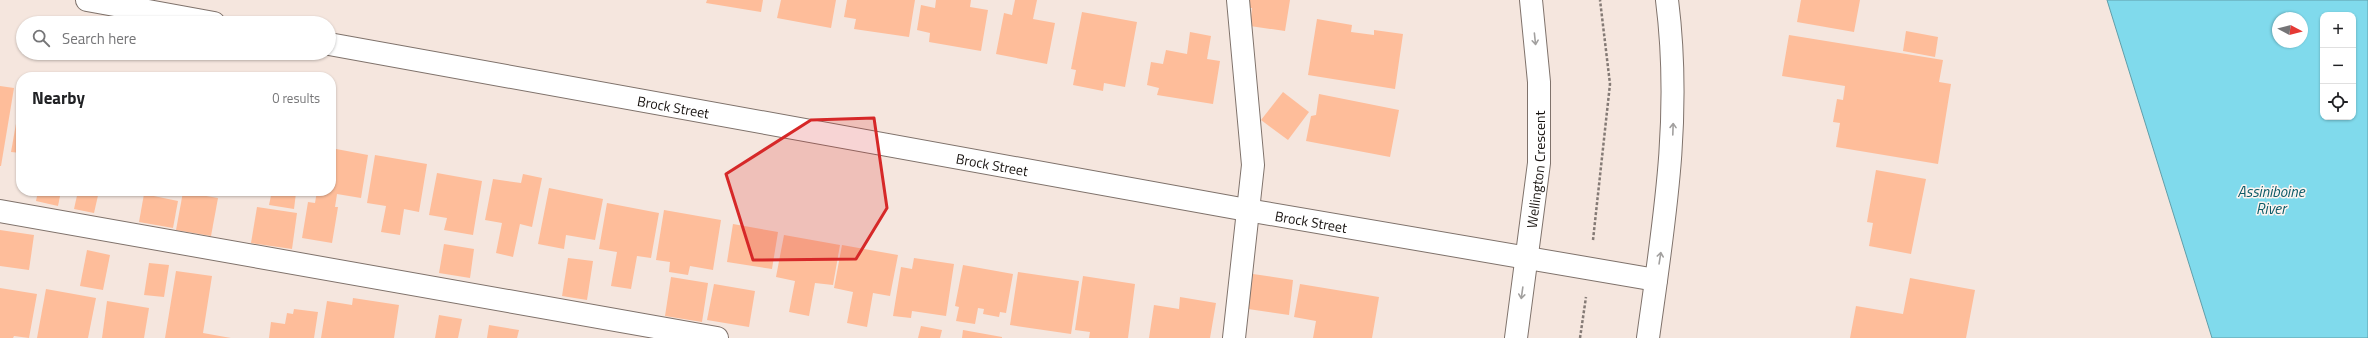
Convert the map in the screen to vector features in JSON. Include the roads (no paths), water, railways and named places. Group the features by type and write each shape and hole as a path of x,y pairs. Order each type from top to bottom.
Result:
{"street":[{"path":"87,0 175,16"},
{"path":"1234,338 1253,165 1238,0"},
{"name":"Wellington Crescent","path":"1516,338 1539,163 1539,82 1531,0"},
{"path":"1648,338 1666,213 1674,109 1673,65 1666,0"},
{"name":"Brock Street","path":"336,45 1527,260 1656,280"},
{"path":"0,210 717,338"}],"water":[{"name":"Assiniboine River","path":"2107,0 2368,0 2368,338 2212,338"}]}
